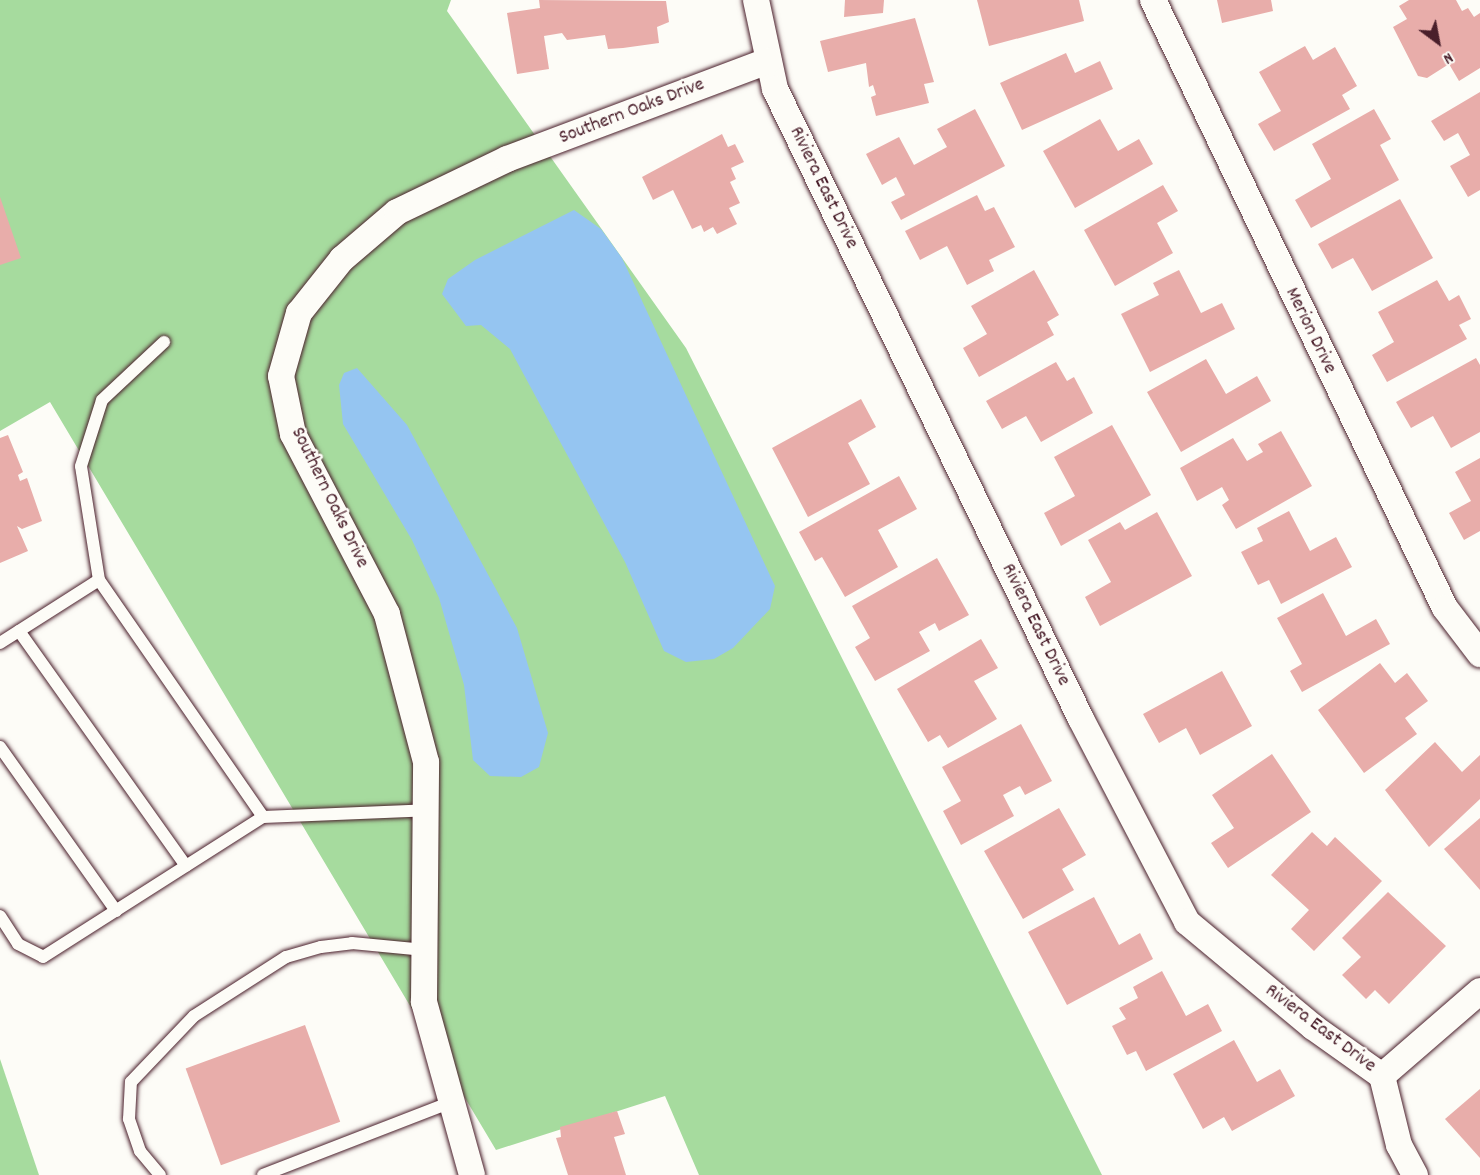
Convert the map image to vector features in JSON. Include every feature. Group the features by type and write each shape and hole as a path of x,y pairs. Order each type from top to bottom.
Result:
{"street":[{"name":"Riviera East Drive","path":"756,0 775,89 1081,718 1187,922 1312,1027 1382,1076 1399,1144 1414,1175"},
{"name":"Merion Drive","path":"1153,0 1156,12 1445,608 1480,654"},
{"name":"Southern Oaks Drive","path":"472,1175 424,1002 426,762 387,614 294,434 281,375 299,313 342,259 397,213 507,159 768,61"},
{"path":"1382,1076 1480,991"}],"lane":[{"path":"164,342 102,400 81,466 99,580 263,817"},
{"path":"0,643 99,580"},
{"path":"19,631 186,866"},
{"path":"0,747 116,911"},
{"path":"0,916 18,944 43,957 263,817 427,810"},
{"path":"160,1175 140,1151 129,1119 131,1082 150,1058 194,1016 286,957 321,947 352,943 425,950"},
{"path":"263,1175 451,1102"}],"green space":[{"path":"0,0 451,0 447,11 686,348 1102,1175 699,1175 665,1096 496,1150 50,402 0,431"},
{"path":"0,1059 39,1175 0,1175"}],"water":[{"path":"574,210 601,229 622,258 775,586 770,609 733,648 714,659 686,662 664,651 625,562 510,349 481,325 466,326 442,294 448,279 475,260"},
{"path":"357,368 407,425 517,628 548,733 539,767 521,777 490,776 473,760 464,685 439,598 412,540 343,424 339,385 344,373"}],"building":[{"path":"539,0 666,1 669,22 657,27 659,43 623,48 608,49 605,35 567,40 562,33 544,36 549,69 517,74 507,13 540,8"},
{"path":"845,0 884,0 883,13 844,17"},
{"path":"977,0 1079,0 1084,21 989,46"},
{"path":"1217,0 1271,0 1273,11 1222,23"},
{"path":"1409,0 1456,0 1462,11 1468,8 1474,17 1480,13 1480,68 1459,81 1449,64 1427,78 1418,76 1393,27 1407,19 1399,6"},
{"path":"915,18 934,82 924,84 929,103 876,116 871,97 876,95 873,85 869,87 866,63 828,72 820,41"},
{"path":"1305,46 1313,60 1335,47 1357,86 1342,95 1350,109 1274,151 1258,124 1281,111 1259,72"},
{"path":"1066,53 1075,73 1100,61 1113,89 1022,130 1000,83"},
{"path":"1480,92 1480,190 1468,197 1450,166 1470,155 1458,133 1444,141 1431,121"},
{"path":"975,109 1005,166 901,220 891,202 905,195 896,177 882,185 866,154 899,137 914,165 947,147 937,129"},
{"path":"1374,109 1391,139 1380,145 1399,180 1311,228 1295,200 1331,179 1312,144"},
{"path":"1100,119 1118,151 1139,139 1153,164 1075,208 1043,151"},
{"path":"722,134 728,147 735,144 744,162 731,168 736,179 730,182 740,203 729,208 737,224 717,234 713,227 704,232 701,225 692,229 673,190 653,200 642,177"},
{"path":"1163,185 1178,211 1157,223 1173,253 1115,286 1084,230"},
{"path":"977,195 985,211 994,207 1015,247 989,260 994,271 967,285 947,246 920,260 905,231"},
{"path":"0,197 21,258 0,265"},
{"path":"1400,199 1433,258 1372,291 1353,258 1332,269 1318,244"},
{"path":"1034,270 1059,315 1047,322 1054,335 979,377 963,348 987,334 971,306"},
{"path":"1179,270 1201,313 1222,303 1235,329 1150,372 1121,314 1159,295 1153,283"},
{"path":"1437,280 1449,301 1459,295 1471,319 1459,325 1467,339 1387,382 1372,355 1394,342 1378,312"},
{"path":"1476,358 1480,365 1480,432 1451,448 1433,416 1411,428 1396,402"},
{"path":"1206,359 1226,394 1257,376 1271,401 1181,452 1147,392"},
{"path":"1056,362 1067,381 1074,377 1093,413 1041,442 1026,416 1002,429 986,401"},
{"path":"861,399 876,427 848,443 870,484 808,517 772,448"},
{"path":"1112,425 1151,495 1061,546 1044,513 1075,496 1054,457"},
{"path":"1281,431 1312,486 1236,529 1222,505 1229,500 1222,487 1197,501 1180,468 1233,438 1247,461 1263,452 1258,444"},
{"path":"8,435 23,472 18,475 20,481 27,478 42,521 22,529 17,526 28,551 0,563 0,438"},
{"path":"1480,458 1480,531 1464,540 1449,513 1471,501 1455,472"},
{"path":"899,476 917,509 878,530 898,567 845,597 822,557 815,561 799,532"},
{"path":"1289,511 1310,551 1336,537 1352,567 1281,604 1269,580 1258,585 1241,552 1263,541 1257,528"},
{"path":"1157,512 1192,576 1100,626 1085,597 1111,582 1088,540 1120,522 1125,530"},
{"path":"937,558 969,615 939,631 935,623 919,632 930,651 875,681 855,647 870,638 852,606"},
{"path":"1323,593 1346,636 1376,619 1390,644 1302,692 1290,671 1302,664 1277,618"},
{"path":"981,639 998,668 974,681 997,719 948,748 940,735 928,742 897,689"},
{"path":"1380,663 1395,683 1407,673 1428,701 1405,718 1417,734 1364,773 1318,710"},
{"path":"1222,671 1252,726 1200,755 1186,728 1159,743 1143,714"},
{"path":"1021,724 1052,781 1025,795 1020,786 1003,795 1014,816 961,845 943,811 961,801 942,767"},
{"path":"1435,742 1462,772 1480,755 1480,799 1429,847 1385,790"},
{"path":"1272,754 1311,812 1228,868 1211,843 1234,828 1212,795"},
{"path":"1059,808 1086,855 1062,869 1074,890 1023,919 984,851"},
{"path":"1480,818 1480,890 1444,849"},
{"path":"1312,832 1327,846 1335,837 1382,881 1314,951 1291,929 1309,910 1271,875"},
{"path":"1388,892 1446,946 1389,1004 1375,990 1366,999 1342,975 1361,957 1342,938"},
{"path":"1094,897 1119,945 1140,933 1153,959 1067,1005 1028,932"},
{"path":"1162,971 1186,1016 1208,1004 1222,1031 1146,1071 1136,1051 1127,1055 1112,1026 1126,1019 1119,1008 1138,998 1133,987"},
{"path":"305,1025 340,1122 221,1165 186,1068"},
{"path":"1234,1040 1257,1082 1280,1069 1295,1096 1232,1131 1224,1117 1203,1129 1173,1074"},
{"path":"1480,1089 1480,1158 1445,1119"},
{"path":"617,1111 625,1134 614,1137 626,1175 568,1175 556,1138 561,1137 560,1127"}]}
